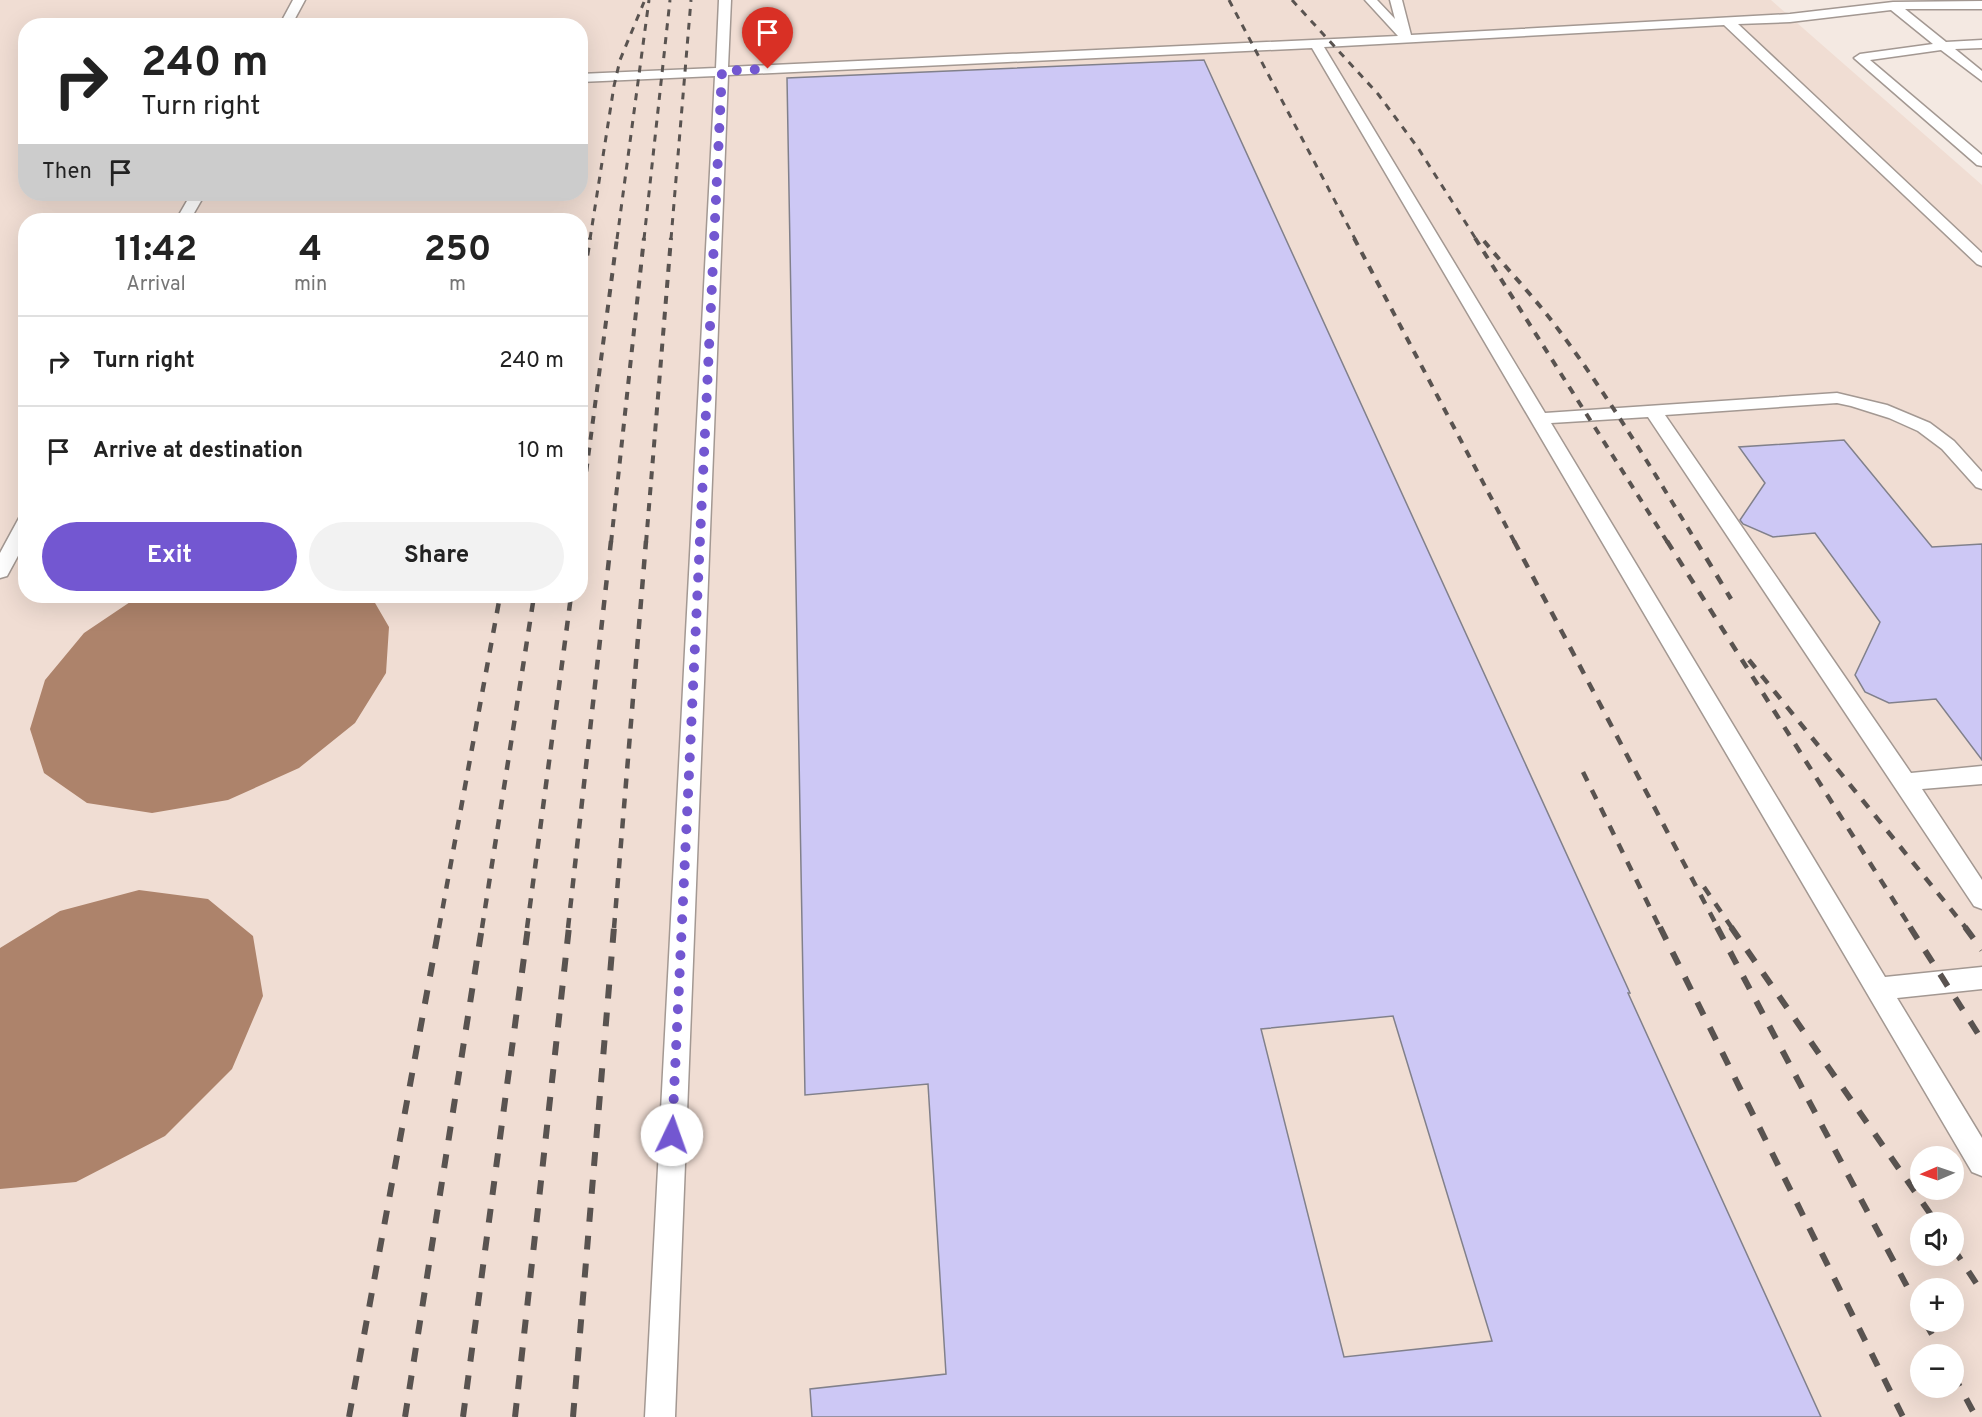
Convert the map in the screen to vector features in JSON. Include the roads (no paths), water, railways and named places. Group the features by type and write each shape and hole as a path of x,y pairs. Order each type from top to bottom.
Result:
{"lane":[{"path":"289,18 299,0"},
{"path":"660,1417 725,0"},
{"path":"1371,0 1407,38"},
{"path":"1396,0 1407,38"},
{"path":"588,78 1316,44 1790,18 1893,6 1982,5"},
{"path":"1893,6 1982,77"},
{"path":"1728,22 1982,261"},
{"path":"1316,44 1982,1163"},
{"path":"1982,44 1943,46 1860,58 1982,162"},
{"path":"1539,419 1837,398 1874,406 1915,424 1946,443 1982,483"},
{"path":"1653,411 1982,899"},
{"path":"0,571 18,537"},
{"path":"1905,782 1982,775"},
{"path":"1877,989 1982,978"}],"railway":[{"path":"617,239 649,0"},
{"path":"644,239 670,0"},
{"path":"671,239 691,0"},
{"path":"1229,0 1355,239"},
{"path":"1292,0 1378,94 1418,148 1476,239"},
{"path":"590,239 614,86 620,60 644,2"},
{"path":"588,251 590,238"},
{"path":"588,458 617,238"},
{"path":"611,543 644,238"},
{"path":"646,543 671,238"},
{"path":"1354,238 1515,543"},
{"path":"1475,238 1668,543"},
{"path":"1484,241 1547,314 1574,351 1629,432 1697,543"},
{"path":"568,928 611,541"},
{"path":"614,928 646,541"},
{"path":"1514,541 1718,928"},
{"path":"1667,541 1911,928"},
{"path":"1696,541 1731,599"},
{"path":"439,928 499,603"},
{"path":"482,928 533,603"},
{"path":"527,928 570,603"},
{"path":"1749,660 1966,928"},
{"path":"1583,772 1660,928"},
{"path":"1704,887 1732,928"},
{"path":"349,1417 439,927"},
{"path":"405,1417 482,927"},
{"path":"463,1417 528,927"},
{"path":"515,1417 569,927"},
{"path":"573,1417 614,927"},
{"path":"1660,927 1903,1417"},
{"path":"1717,927 1910,1292"},
{"path":"1731,927 1929,1212"},
{"path":"1910,927 1982,1040"},
{"path":"1965,927 1982,950"},
{"path":"1964,1265 1982,1292"},
{"path":"1931,1332 1937,1344"},
{"path":"1964,1395 1976,1417"}]}
